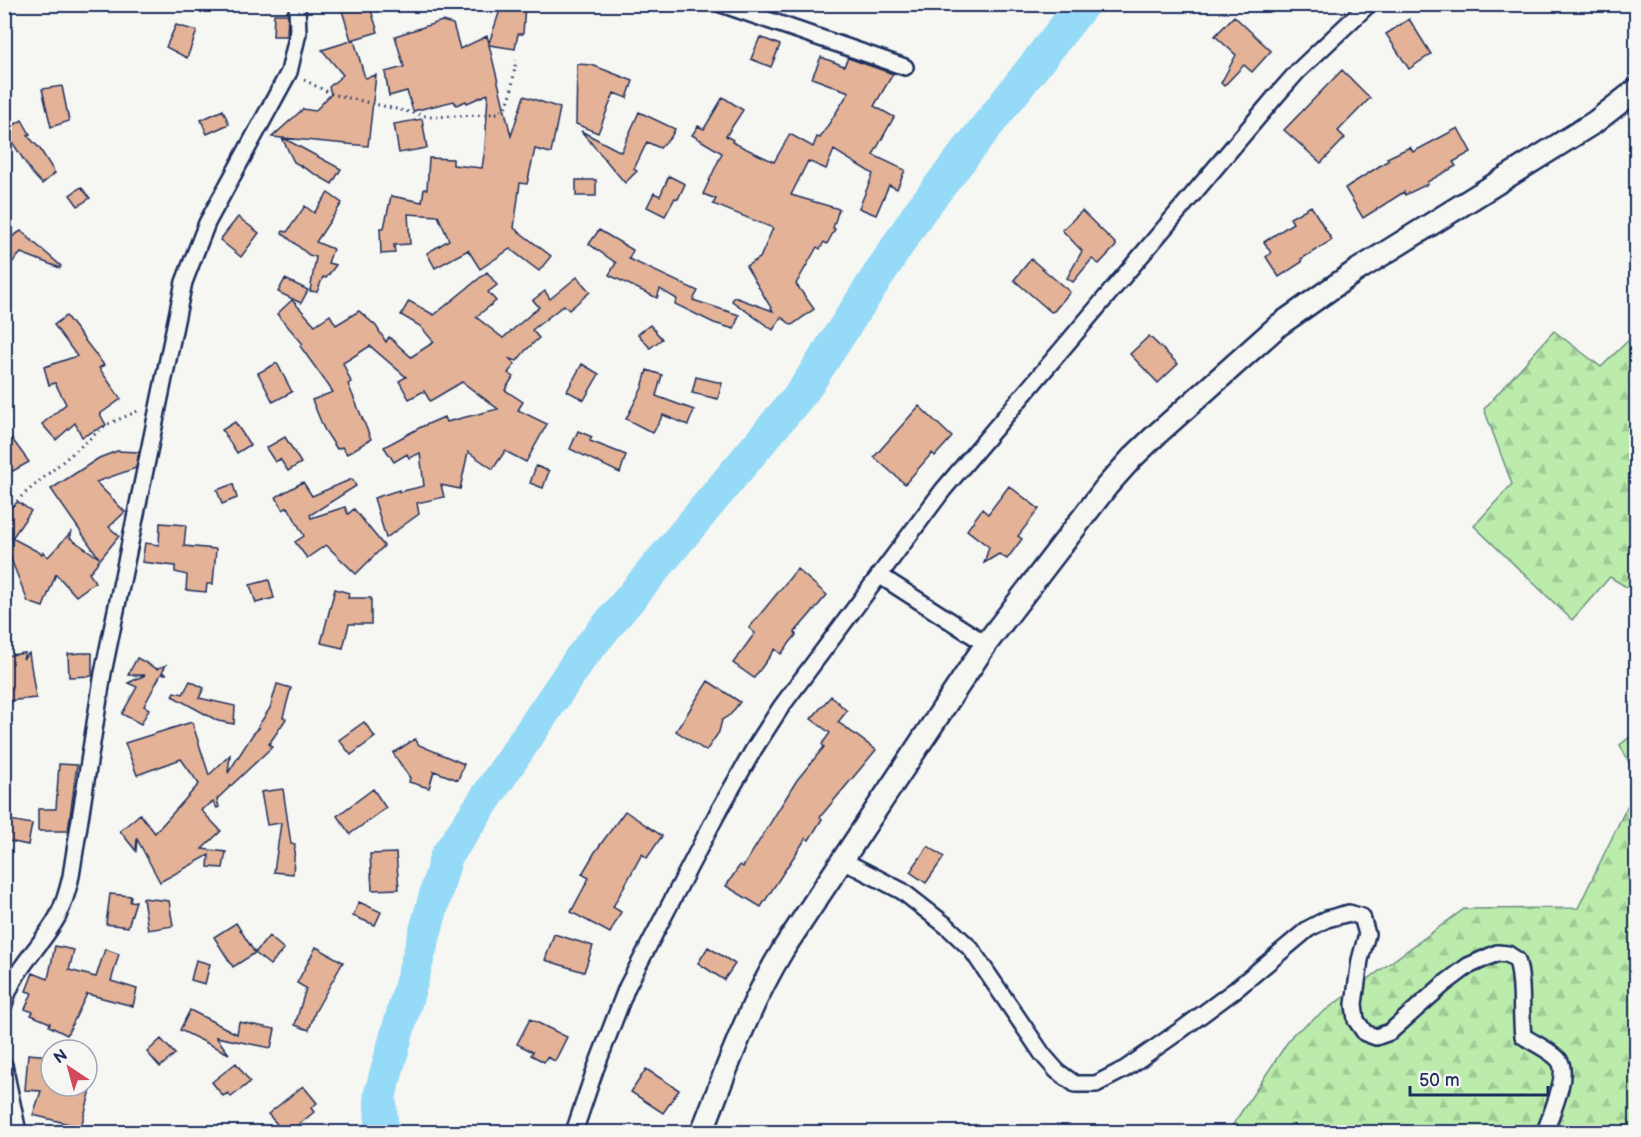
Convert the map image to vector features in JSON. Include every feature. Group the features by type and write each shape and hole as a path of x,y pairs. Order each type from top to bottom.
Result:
{"street":[{"path":"4,1005 17,974 57,917 71,876 103,673 184,282 207,223 289,72 298,33 297,4"},
{"path":"721,4 905,67"},
{"path":"574,1132 627,987 717,814 754,749 782,707 943,490 1276,96 1298,71 1369,4"},
{"path":"702,1132 748,1012 762,983 986,644 1107,486 1132,458 1279,325 1356,271 1595,122 1636,90"},
{"path":"879,575 986,644"},
{"path":"842,860 903,891 948,927 971,949 1043,1055 1057,1071 1075,1084 1096,1084 1125,1069 1226,996 1308,929 1348,912 1362,917 1367,934 1360,960 1354,1004 1356,1020 1365,1033 1376,1037 1389,1032 1468,966 1497,953 1508,954 1517,960 1521,976 1523,1036 1561,1062 1564,1076 1545,1132"},
{"path":"4,1065 18,1132"}],"path":[{"path":"289,72 332,94 429,117 482,115 498,113 507,105 516,60"},
{"path":"4,514 23,495 106,425 158,402"}],"green space":[{"path":"1554,331 1601,367 1636,333 1636,593 1610,577 1572,620 1474,526 1512,484 1484,409"},
{"path":"1636,732 1636,776 1620,745"},
{"path":"1636,788 1636,1132 1228,1132 1293,1034 1464,909 1578,908"}],"building":[{"path":"340,4 369,4 378,32 351,40"},
{"path":"502,4 525,4 523,34 518,34 515,49 489,45 511,136 524,96 560,108 551,153 535,149 527,184 520,183 514,228 551,256 539,271 510,249 480,269 468,250 435,268 427,253 449,240 438,216 408,214 410,244 394,245 395,253 381,254 380,228 384,228 391,196 422,202 424,189 427,189 429,158 453,159 453,165 482,168 485,148 488,94 467,103 466,101 456,105 454,101 413,111 407,91 389,96 385,72 404,67 395,36 442,21 453,24 460,49 487,36 489,43"},
{"path":"274,14 288,14 287,36 273,36"},
{"path":"1234,16 1271,51 1252,72 1244,65 1224,86 1221,83 1236,55 1215,36"},
{"path":"1409,19 1431,54 1409,69 1386,34"},
{"path":"176,25 197,31 187,58 166,47"},
{"path":"760,37 780,45 771,67 751,59"},
{"path":"354,40 365,78 376,75 368,146 283,138 341,169 332,184 294,162 282,138 272,137 303,109 315,111 331,94 329,87 343,75 322,50"},
{"path":"821,57 844,66 848,58 893,74 874,106 894,117 873,155 905,170 897,189 889,185 876,215 859,208 873,174 834,150 826,169 808,161 791,195 839,209 833,228 835,229 827,244 824,242 820,249 817,247 796,284 814,309 792,325 781,317 773,330 732,301 734,297 773,311 746,266 760,258 773,228 713,204 716,199 703,194 722,153 692,135 698,126 704,129 723,97 743,110 726,136 733,140 732,142 774,162 790,134 813,147 817,137 820,138 849,92 812,78"},
{"path":"577,64 592,65 633,81 627,98 614,93 598,133 576,124"},
{"path":"1342,70 1370,98 1338,131 1345,138 1321,163 1284,130"},
{"path":"62,86 69,121 51,127 42,89"},
{"path":"223,110 229,124 207,134 201,120"},
{"path":"639,112 675,129 671,137 660,148 647,142 634,169 637,171 625,183 581,131 621,152"},
{"path":"422,119 427,148 399,153 394,124"},
{"path":"22,120 30,134 27,135 40,149 55,173 42,184 32,173 11,140 4,142 4,131"},
{"path":"1458,128 1471,152 1453,162 1456,166 1427,182 1428,184 1405,195 1404,192 1363,218 1345,188 1389,160 1387,158 1410,147 1413,152"},
{"path":"669,176 685,184 678,199 675,198 665,216 647,207 654,193 660,196"},
{"path":"576,180 596,180 596,196 576,196"},
{"path":"81,187 90,198 78,206 70,195"},
{"path":"328,193 342,203 316,242 333,249 328,263 336,265 326,278 323,277 317,292 310,291 316,257 309,255 282,233 287,232 305,206 314,213"},
{"path":"1311,206 1332,240 1301,259 1302,262 1279,277 1266,257 1271,253 1264,242 1293,223 1290,218"},
{"path":"1082,211 1116,246 1099,264 1092,259 1073,282 1067,278 1082,251 1062,230"},
{"path":"238,217 259,233 241,257 220,240"},
{"path":"599,230 633,250 629,259 698,291 693,300 739,315 734,329 714,323 675,304 677,299 660,289 657,298 609,275 616,263 589,244"},
{"path":"21,231 61,266 60,268 21,253 4,271 4,242"},
{"path":"1031,259 1070,292 1054,311 1051,312 1014,280"},
{"path":"487,272 497,285 488,292 496,301 476,317 503,338 539,307 533,300 545,291 550,299 577,277 590,292 569,310 564,305 532,330 539,338 517,361 510,359 515,364 508,373 513,377 505,390 523,402 518,410 547,424 526,462 505,451 493,469 468,452 460,489 441,485 444,497 417,503 419,514 386,538 374,498 399,490 399,492 424,486 420,453 409,458 407,454 394,462 384,447 444,417 446,422 498,409 462,382 430,401 424,391 409,399 399,381 406,377 370,346 343,363 351,382 348,384 371,439 347,454 342,447 337,449 324,429 312,400 333,392 300,346 303,344 277,314 292,300 315,325 330,315 336,325 359,311 376,326 386,342 389,337 411,357 434,342 420,326 401,315 409,301 434,315"},
{"path":"285,279 308,290 301,303 278,292"},
{"path":"66,316 104,365 99,368 121,399 100,414 106,425 82,437 75,423 56,440 42,424 66,404 55,383 49,385 44,367 77,356 54,325"},
{"path":"650,325 662,339 650,348 638,334"},
{"path":"1149,336 1178,364 1158,383 1130,354"},
{"path":"277,363 292,392 273,402 258,373"},
{"path":"582,364 599,374 584,400 567,391"},
{"path":"647,370 662,375 656,396 694,410 688,425 663,415 653,433 626,419 642,388"},
{"path":"696,377 722,383 718,399 692,393"},
{"path":"919,406 952,437 935,456 932,453 905,484 874,457"},
{"path":"235,422 250,445 237,453 222,430"},
{"path":"4,428 29,462 4,476"},
{"path":"578,431 592,437 590,441 626,455 620,473 570,449"},
{"path":"285,437 301,463 288,471 280,459 275,462 266,448"},
{"path":"117,451 139,452 136,468 96,482 125,512 109,527 119,536 89,573 95,582 76,596 56,574 43,607 28,602 11,559 4,569 4,512 18,502 31,511 12,538 42,554 43,552 48,557 72,531 70,538 99,558 51,489 99,458"},
{"path":"536,466 549,471 543,488 530,483"},
{"path":"352,479 356,486 310,515 311,518 345,507 348,514 354,509 384,546 356,574 326,545 307,558 295,542 304,536 288,507 283,510 276,497 303,482 312,496"},
{"path":"233,484 237,498 222,504 217,490"},
{"path":"1009,486 1039,509 1018,536 1022,539 1007,559 999,554 984,563 989,547 967,530 982,509 988,514"},
{"path":"160,523 186,525 184,546 216,549 213,584 207,584 206,592 186,590 187,575 175,572 175,566 142,562 145,543 159,545"},
{"path":"797,569 827,595 795,632 796,635 781,654 775,649 754,678 733,663 755,633 749,628"},
{"path":"269,580 274,598 256,603 250,585"},
{"path":"335,589 349,593 348,598 371,598 371,624 349,624 343,648 321,643"},
{"path":"25,653 23,659 29,653 36,698 4,703 4,656"},
{"path":"92,653 92,676 69,677 68,654"},
{"path":"137,658 157,669 166,665 162,672 167,674 161,674 144,706 149,709 141,724 122,714 137,687 128,683 145,675 128,675"},
{"path":"190,681 204,688 199,698 235,706 234,724 218,721 172,696 174,692 183,694"},
{"path":"708,681 740,702 731,714 722,720 719,732 706,751 676,731"},
{"path":"277,684 291,688 283,717 286,719 269,744 272,747 217,799 219,807 217,808 213,802 201,810 221,831 202,849 226,852 223,868 208,867 209,855 160,882 137,839 136,851 120,831 140,814 155,833 199,784 181,759 137,775 125,743 192,722 209,775 230,755 228,773 259,728 257,728 270,708"},
{"path":"831,696 847,711 838,722 876,750 820,817 822,819 809,840 806,838 761,907 726,886 740,865 743,867 797,780 824,747 822,744 830,733 811,719"},
{"path":"364,722 375,737 351,755 339,740"},
{"path":"415,739 419,745 464,764 458,780 434,771 429,788 409,782 410,778 393,753"},
{"path":"59,764 77,765 68,831 38,831 38,809 56,809"},
{"path":"283,789 291,844 295,844 293,874 274,872 281,823 267,825 261,792"},
{"path":"373,789 386,808 350,834 337,816"},
{"path":"625,811 662,836 647,858 642,854 613,907 621,912 610,933 571,912 589,878 582,874"},
{"path":"4,819 32,824 28,845 4,840"},
{"path":"928,846 944,857 926,883 910,872"},
{"path":"396,853 399,889 372,890 370,854"},
{"path":"110,894 131,896 130,902 136,901 128,927 106,924"},
{"path":"143,898 169,901 173,926 148,930"},
{"path":"359,902 381,912 375,925 353,916"},
{"path":"236,923 255,953 233,967 214,937"},
{"path":"554,934 593,946 584,972 545,960"},
{"path":"269,936 284,949 270,965 255,953"},
{"path":"55,946 74,950 69,970 96,977 105,949 119,954 111,981 137,989 133,1006 87,994 67,1035 49,1026 50,1023 31,1015 33,1012 25,1009 32,993 26,991 33,973 48,979"},
{"path":"316,947 343,962 315,1012 309,1030 295,1025 306,988 297,983"},
{"path":"708,947 735,964 724,980 698,963"},
{"path":"196,960 210,964 205,984 191,980"},
{"path":"190,1010 237,1034 239,1022 275,1029 271,1048 216,1037 229,1054 180,1030"},
{"path":"530,1019 567,1037 555,1061 547,1057 544,1062 531,1055 533,1052 517,1044"},
{"path":"161,1039 175,1054 160,1067 147,1052"},
{"path":"28,1054 39,1055 39,1091 25,1090"},
{"path":"236,1063 250,1082 231,1097 228,1093 223,1096 212,1082"},
{"path":"646,1069 679,1090 663,1113 631,1092"},
{"path":"303,1086 317,1103 311,1108 314,1112 290,1132 284,1132 268,1114"},
{"path":"39,1097 89,1098 81,1127 33,1115"}],"waterway":[{"path":"382,1132 380,1095 446,857 581,657 803,391 920,211 1083,4"}]}
